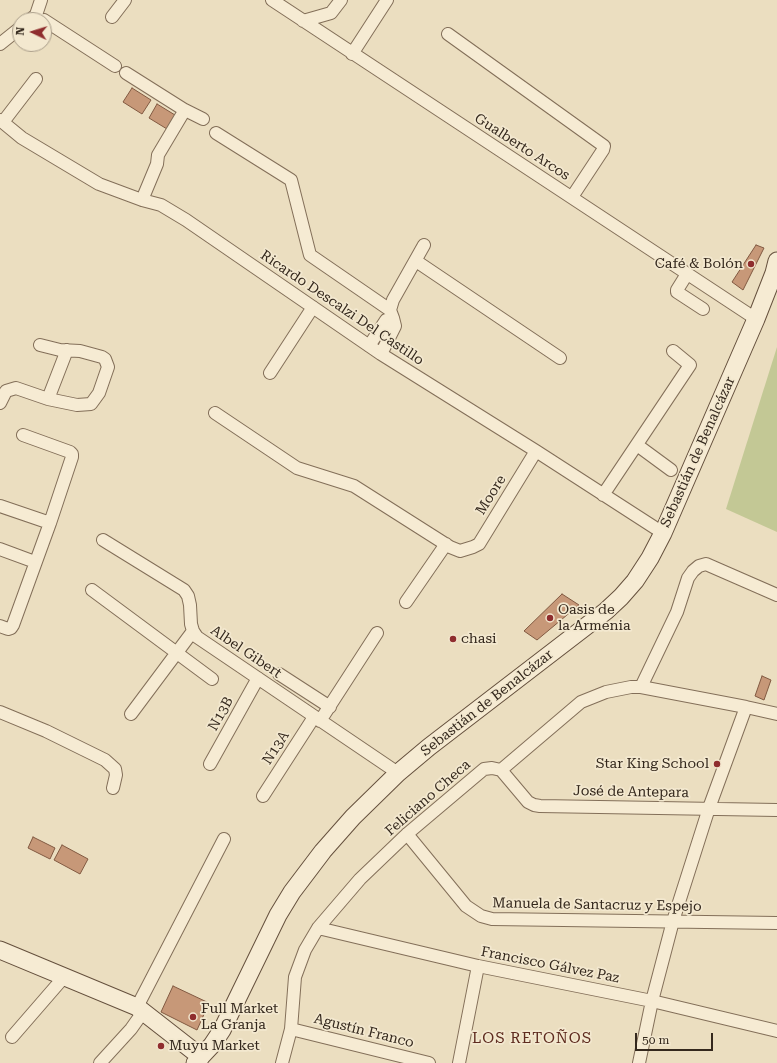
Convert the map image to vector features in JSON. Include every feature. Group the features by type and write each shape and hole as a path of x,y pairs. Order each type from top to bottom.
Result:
{"main road":[{"name":"Sebastián de Benalcázar","path":"198,1060 222,1030 271,928 292,892 323,851 353,817 398,773 621,597 635,581 650,558 663,533 756,320 776,268"},
{"path":"0,950 140,1010 198,1060"}],"street":[{"path":"40,12 41,0"},
{"path":"112,17 125,0"},
{"name":"Gualberto Arcos","path":"272,0 756,320"},
{"path":"303,21 330,13 341,0"},
{"path":"352,54 387,0"},
{"path":"52,27 115,66"},
{"path":"0,44 12,34"},
{"path":"448,34 604,146 603,150 572,197"},
{"path":"126,73 183,109 203,119"},
{"path":"2,121 36,79"},
{"path":"142,200 157,164 158,155 183,109"},
{"name":"Ricardo Descalzi Del Castillo","path":"2,121 22,138 99,184 142,200 161,205 186,220 381,354 663,533"},
{"path":"216,133 291,180 310,255 392,314"},
{"path":"381,354 394,326 392,300 424,245"},
{"path":"416,261 560,358"},
{"path":"687,274 677,292 703,309"},
{"path":"270,373 313,307"},
{"path":"369,346 386,320 392,314"},
{"path":"0,403 6,391 16,388 48,399 77,405 91,404 99,392 108,367 105,359 80,351 60,350 40,345"},
{"path":"48,399 66,350"},
{"path":"603,495 690,365 673,351"},
{"path":"215,413 297,468 354,486 446,544 406,602"},
{"path":"6,627 35,562 50,523 72,454 23,435"},
{"path":"637,445 671,470"},
{"name":"Moore","path":"446,544 455,550 467,550 479,544 536,451"},
{"path":"0,506 50,523"},
{"name":"Albel Gibert","path":"103,540 184,590 188,596 190,605 191,624 197,637 398,773"},
{"path":"0,549 35,562"},
{"path":"641,688 675,618 688,578 699,566 706,564 777,595"},
{"path":"92,590 212,679"},
{"path":"131,714 193,631"},
{"name":"N13A","path":"263,796 317,719 330,708 377,633"},
{"path":"279,674 330,708"},
{"name":"N13B","path":"210,764 258,678"},
{"path":"501,770 581,702 606,692 631,687 641,688 777,714"},
{"path":"639,1063 652,1001 673,921 709,808 746,707"},
{"path":"0,712 105,760 115,769 116,775 113,788"},
{"name":"Feliciano Checa","path":"282,1063 291,1029 295,977 305,950 318,928 360,879 407,834 484,769 492,768 501,770"},
{"name":"José de Antepara","path":"501,770 528,802 540,806 777,810"},
{"name":"Manuela de Santacruz y Espejo","path":"407,834 466,906 481,916 492,919 777,923"},
{"path":"100,1063 131,1029 224,839"},
{"name":"Francisco Gálvez Paz","path":"318,928 478,966 652,1001 777,1031"},
{"path":"459,1063 478,966"},
{"path":"12,1037 64,977"},
{"name":"Agustín Franco","path":"291,1029 429,1063"}],"green space":[{"path":"777,347 777,532 726,509"}],"building":[{"path":"132,88 151,100 142,114 123,102"},
{"path":"157,104 175,115 167,129 149,118"},
{"path":"756,245 764,248 743,290 732,282"},
{"name":"Oasis de la Armenia","path":"562,594 579,605 537,640 524,631"},
{"path":"762,676 771,680 764,700 755,696"},
{"path":"33,837 55,848 50,859 28,848"},
{"path":"62,845 88,859 80,874 54,860"},
{"path":"173,986 209,1003 197,1030 161,1012"}],"place":[{"name":"Café & Bolón","path":"751,264"},
{"name":"Oasis de la Armenia","path":"550,618"},
{"name":"chasi","path":"453,639"},
{"name":"Star King School","path":"717,764"},
{"name":"Full Market La Granja","path":"193,1017"},
{"name":"Muyu Market","path":"161,1046"}],"district":[{"name":"LOS RETOÑOS","path":"532,1039"}]}
